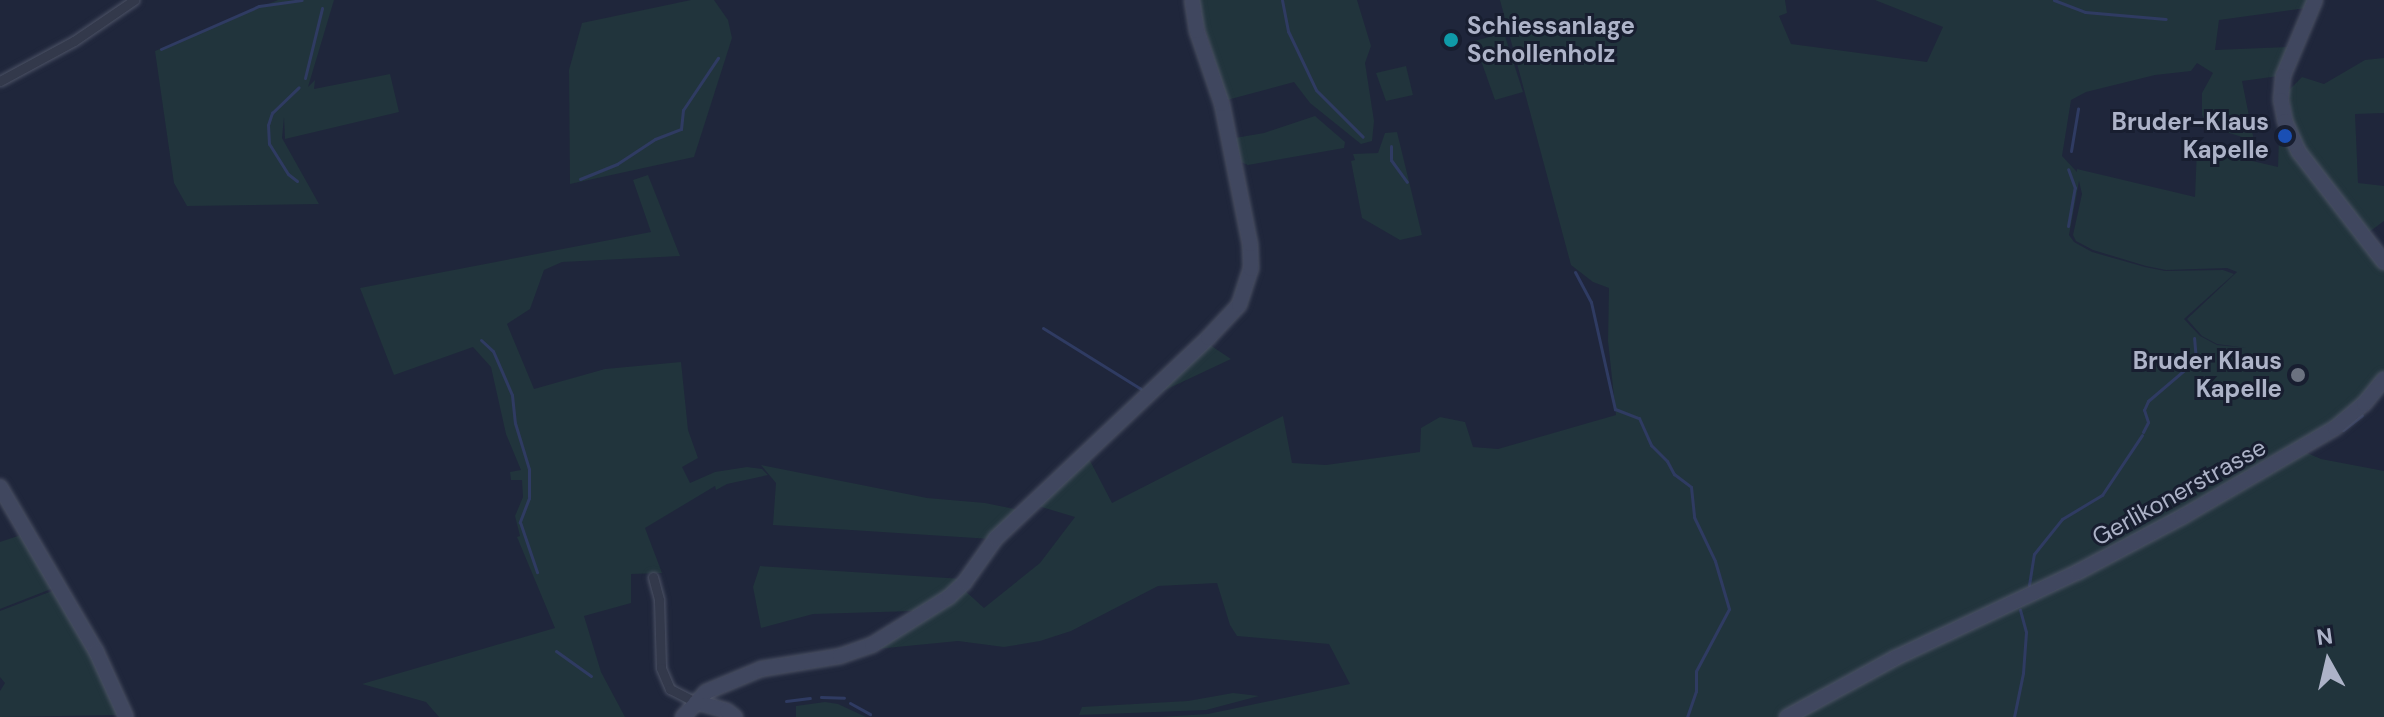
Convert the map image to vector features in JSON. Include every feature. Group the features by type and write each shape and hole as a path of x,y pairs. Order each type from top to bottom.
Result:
{"street":[{"path":"0,81 74,41 134,0"},
{"path":"683,717 706,692 761,669 840,656 872,645 949,597 964,583 996,538 1239,305 1251,269 1222,104 1197,31 1192,0"},
{"path":"2315,0 2283,76 2282,113 2299,152 2384,262"},
{"name":"Gerlikonerstrasse","path":"1787,717 1895,658 2091,565 2300,450 2345,421 2384,379"},
{"path":"0,487 5,507 96,651 126,717"},
{"path":"653,577 659,600 661,668 670,689 735,717"}],"shaded area":[{"path":"278,0 334,0 308,87 315,80 314,89 390,74 399,112 285,139 284,117 282,138 319,204 187,206 174,183 155,51"},
{"path":"691,0 714,0 728,20 732,38 694,157 570,184 569,70 582,23"},
{"path":"1196,0 1357,0 1371,46 1365,63 1374,121 1372,141 1361,144 1310,103 1294,82 1227,100"},
{"path":"1500,0 1785,0 1787,13 1779,16 1791,44 1927,62 1943,27 1875,0 2310,0 2306,8 2219,20 2215,50 2288,47 2279,76 2242,81 2254,141 2208,126 2202,115 2202,93 2213,73 2197,63 2191,71 2155,75 2086,92 2071,100 2062,156 2077,172 2077,169 2195,197 2197,148 2278,167 2279,137 2285,132 2384,269 2384,371 2372,389 2300,450 2321,459 2384,471 2384,717 1159,717 1208,714 1350,684 1329,644 1237,636 1230,625 1217,583 1158,586 1071,631 1040,641 1004,647 958,641 876,649 963,589 984,608 1040,563 1075,517 1035,505 1087,455 1112,503 1283,416 1292,463 1326,465 1420,452 1421,428 1440,417 1465,422 1473,447 1498,449 1616,415 1608,341 1609,288 1593,282 1571,265","holes":["2079,181 2082,194 2073,235 2076,241 2093,250 2166,270 2227,268 2237,272 2187,319 2202,336 2217,344 2247,348 2217,345 2200,336 2184,319 2234,274 2223,270 2165,271 2092,252 2074,242 2069,235"]},
{"path":"1504,33 1523,92 1495,100 1474,41"},
{"path":"2384,58 2384,113 2355,114 2358,183 2384,186 2384,221 2369,232 2305,150 2294,130 2288,91 2302,77 2324,84 2365,60"},
{"path":"1406,66 1413,95 1386,101 1376,73"},
{"path":"1315,116 1345,142 1344,148 1248,165 1241,162 1235,138 1264,133"},
{"path":"1397,132 1422,235 1400,240 1362,218 1351,161 1355,160 1353,154 1378,153 1385,133"},
{"path":"648,175 680,256 562,262 544,270 530,309 507,324 534,389 605,369 681,362 688,430 698,458 682,467 690,483 715,472 747,467 762,469 768,475 727,484 716,490 715,486 645,528 662,573 631,574 631,603 584,616 601,672 625,717 439,717 426,702 362,684 555,628 517,537 520,536 515,516 523,497 522,480 511,480 510,472 521,470 506,434 491,367 473,347 394,375 360,288 651,232 633,180"},
{"path":"1207,343 1231,359 1146,399"},
{"path":"761,465 927,498 985,503 1019,510 991,539 773,525 776,483"},
{"path":"24,534 56,587 0,609 0,542"},
{"path":"760,566 963,579 947,596 914,611 813,614 761,628 753,587"},
{"path":"60,588 120,715 0,717 0,691 5,683 0,677 0,611"},
{"path":"1233,693 1259,696 1206,710 1079,715 1082,707 1188,701"},
{"path":"825,702 838,704 866,717 796,717 796,706"}],"waterway":[{"path":"161,49 259,6 302,0"},
{"path":"1282,0 1288,31 1316,90 1363,137"},
{"path":"2054,0 2085,12 2166,19"},
{"path":"305,78 322,8"},
{"path":"580,179 617,164 655,139 681,129 683,110 718,58"},
{"path":"297,181 288,174 269,144 268,125 272,113 299,87"},
{"path":"2071,151 2078,109"},
{"path":"1391,146 1391,160 1407,182"},
{"path":"2068,169 2075,188 2068,226"},
{"path":"1575,272 1591,302 1615,409 1639,418 1651,445 1667,461 1674,474 1691,487 1694,517 1715,561 1729,609 1696,671 1696,691 1687,717"},
{"path":"1043,328 1141,389"},
{"path":"2143,432 2148,422 2144,410 2148,401 2196,360 2194,338"},
{"path":"481,340 493,351 512,395 515,423 529,469 529,498 520,522 537,572"},
{"path":"2343,430 2362,415"},
{"path":"2029,585 2034,554 2062,519 2102,495 2142,435"},
{"path":"2014,717 2023,673 2026,632 2020,610"},
{"path":"556,651 591,676"},
{"path":"821,697 844,698"},
{"path":"786,701 810,698"},
{"path":"850,703 870,714"}],"place":[{"name":"Schiessanlage Schollenholz","path":"1451,40"},
{"name":"Bruder-Klaus Kapelle","path":"2285,136"},
{"name":"Bruder Klaus Kapelle","path":"2298,375"}]}
